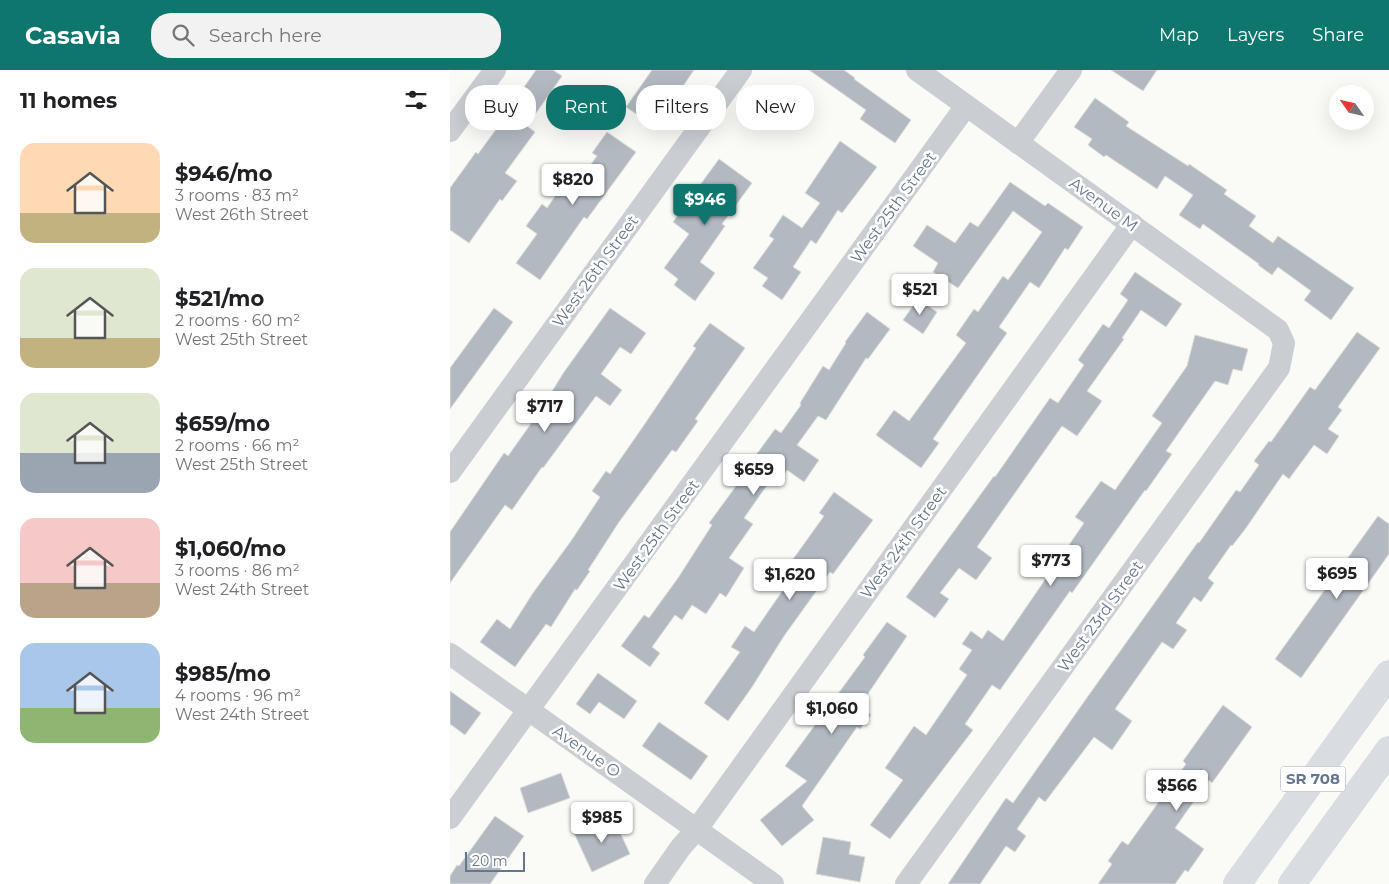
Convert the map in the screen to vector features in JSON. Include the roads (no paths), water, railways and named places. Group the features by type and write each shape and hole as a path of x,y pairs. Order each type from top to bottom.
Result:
{"main road":[{"name":"SR 708","path":"1237,884 1389,674"},
{"name":"SR 708","path":"1292,884 1389,750"}],"street":[{"path":"450,115 482,70"},
{"path":"450,131 494,70"},
{"name":"West 26th Street","path":"450,472 741,70"},
{"name":"Avenue M","path":"917,70 1278,330 1284,344"},
{"path":"1018,143 1071,70"},
{"name":"West 25th Street","path":"450,818 966,106"},
{"name":"West 24th Street","path":"655,884 681,847 697,829 1132,224"},
{"name":"West 23rd Street","path":"906,884 1279,368 1284,344"},
{"name":"Avenue O","path":"450,654 773,884"}]}
